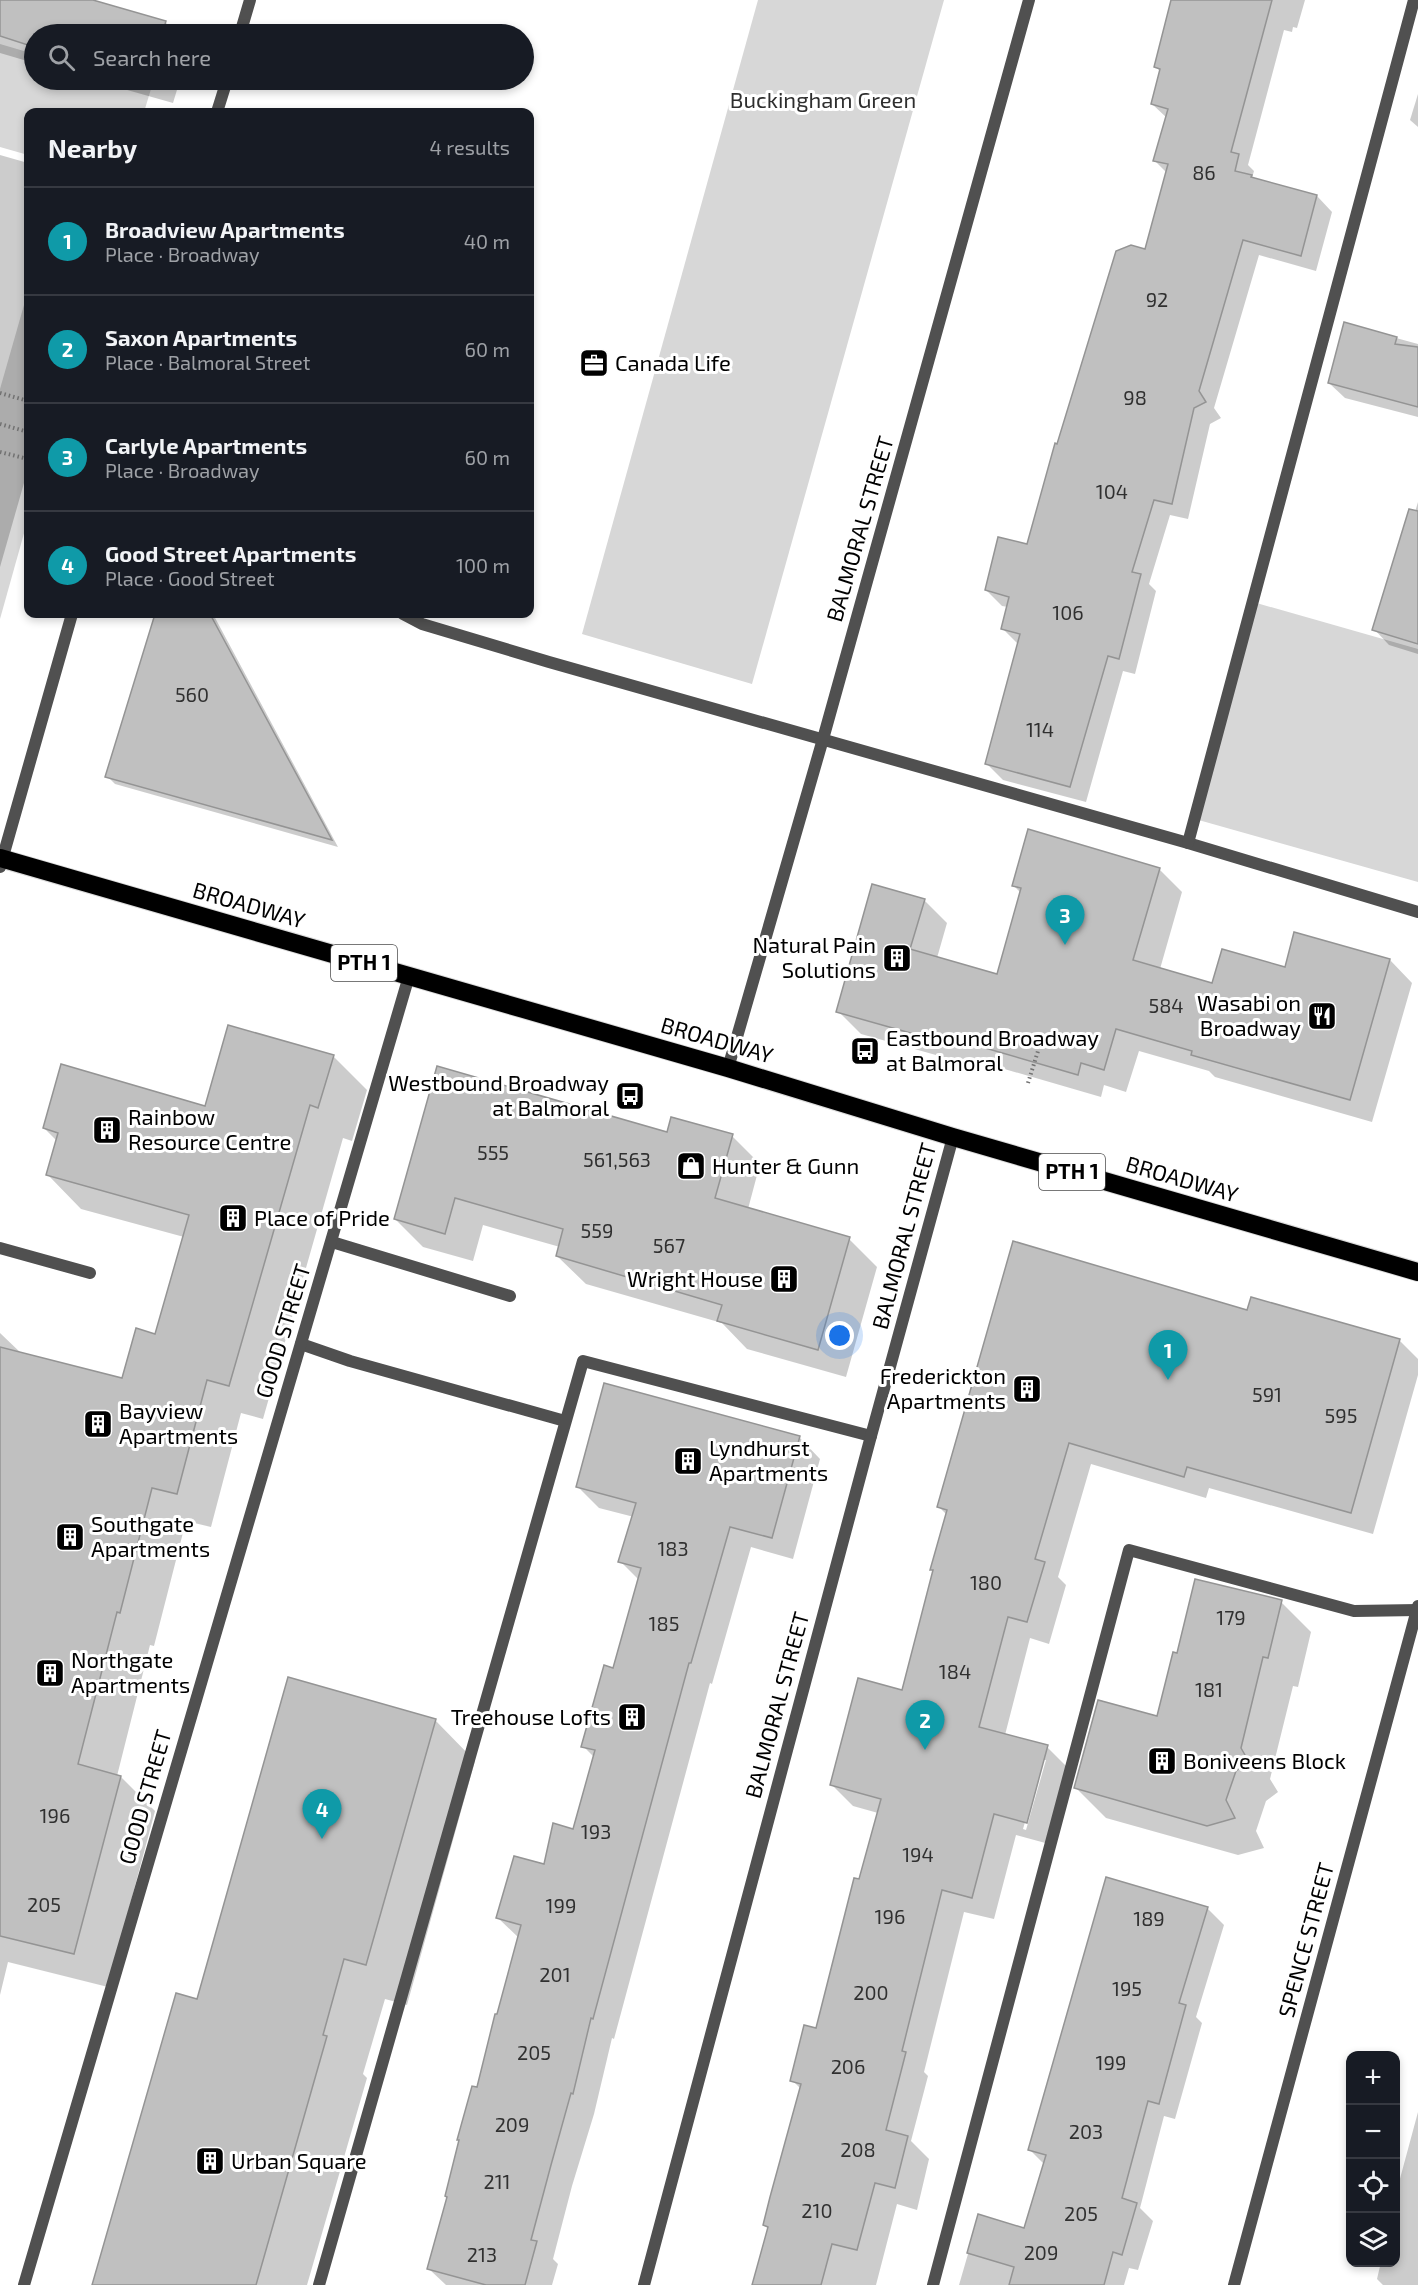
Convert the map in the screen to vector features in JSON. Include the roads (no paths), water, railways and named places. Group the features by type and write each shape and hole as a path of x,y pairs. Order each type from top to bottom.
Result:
{"highway":[{"name":"BROADWAY","path":"1,862 728,1068 953,1137 1418,1272"}],"street":[{"path":"243,24 250,0"},
{"name":"BALMORAL STREET","path":"728,1068 823,739 1029,0"},
{"path":"1188,843 1414,0"},
{"path":"218,108 224,90"},
{"path":"1,862 71,618"},
{"path":"411,618 422,624 1188,843 1418,912"},
{"name":"GOOD STREET","path":"24,2285 409,976"},
{"name":"BALMORAL STREET","path":"644,2285 953,1137"},
{"path":"332,1242 510,1296"},
{"path":"0,1248 90,1273"},
{"path":"300,1344 350,1361 566,1421"},
{"path":"320,2285 583,1361 871,1436"},
{"path":"933,2285 1129,1550 1354,1611 1418,1608"},
{"name":"SPENCE STREET","path":"1234,2285 1418,1608"}],"place":[{"name":"Canada Life","path":"594,363"},
{"name":"Carlyle Apartments","path":"1065,945"},
{"name":"Natural Pain Solutions","path":"897,958"},
{"name":"Wasabi on Broadway","path":"1322,1016"},
{"name":"Eastbound Broadway at Balmoral","path":"865,1051"},
{"name":"Westbound Broadway at Balmoral","path":"630,1096"},
{"name":"Rainbow Resource Centre","path":"107,1130"},
{"name":"Hunter & Gunn","path":"691,1166"},
{"name":"Place of Pride","path":"233,1218"},
{"name":"Wright House","path":"784,1279"},
{"name":"Broadview Apartments","path":"1168,1380"},
{"name":"Frederickton Apartments","path":"1027,1389"},
{"name":"Bayview Apartments","path":"98,1424"},
{"name":"Lyndhurst Apartments","path":"688,1461"},
{"name":"Southgate Apartments","path":"70,1537"},
{"name":"Northgate Apartments","path":"50,1673"},
{"name":"Treehouse Lofts","path":"632,1717"},
{"name":"Saxon Apartments","path":"925,1750"},
{"name":"Boniveens Block","path":"1162,1761"},
{"name":"Good Street Apartments","path":"322,1839"},
{"name":"Urban Square","path":"210,2161"}],"park label":[{"name":"Buckingham Green","path":"823,100"}]}
